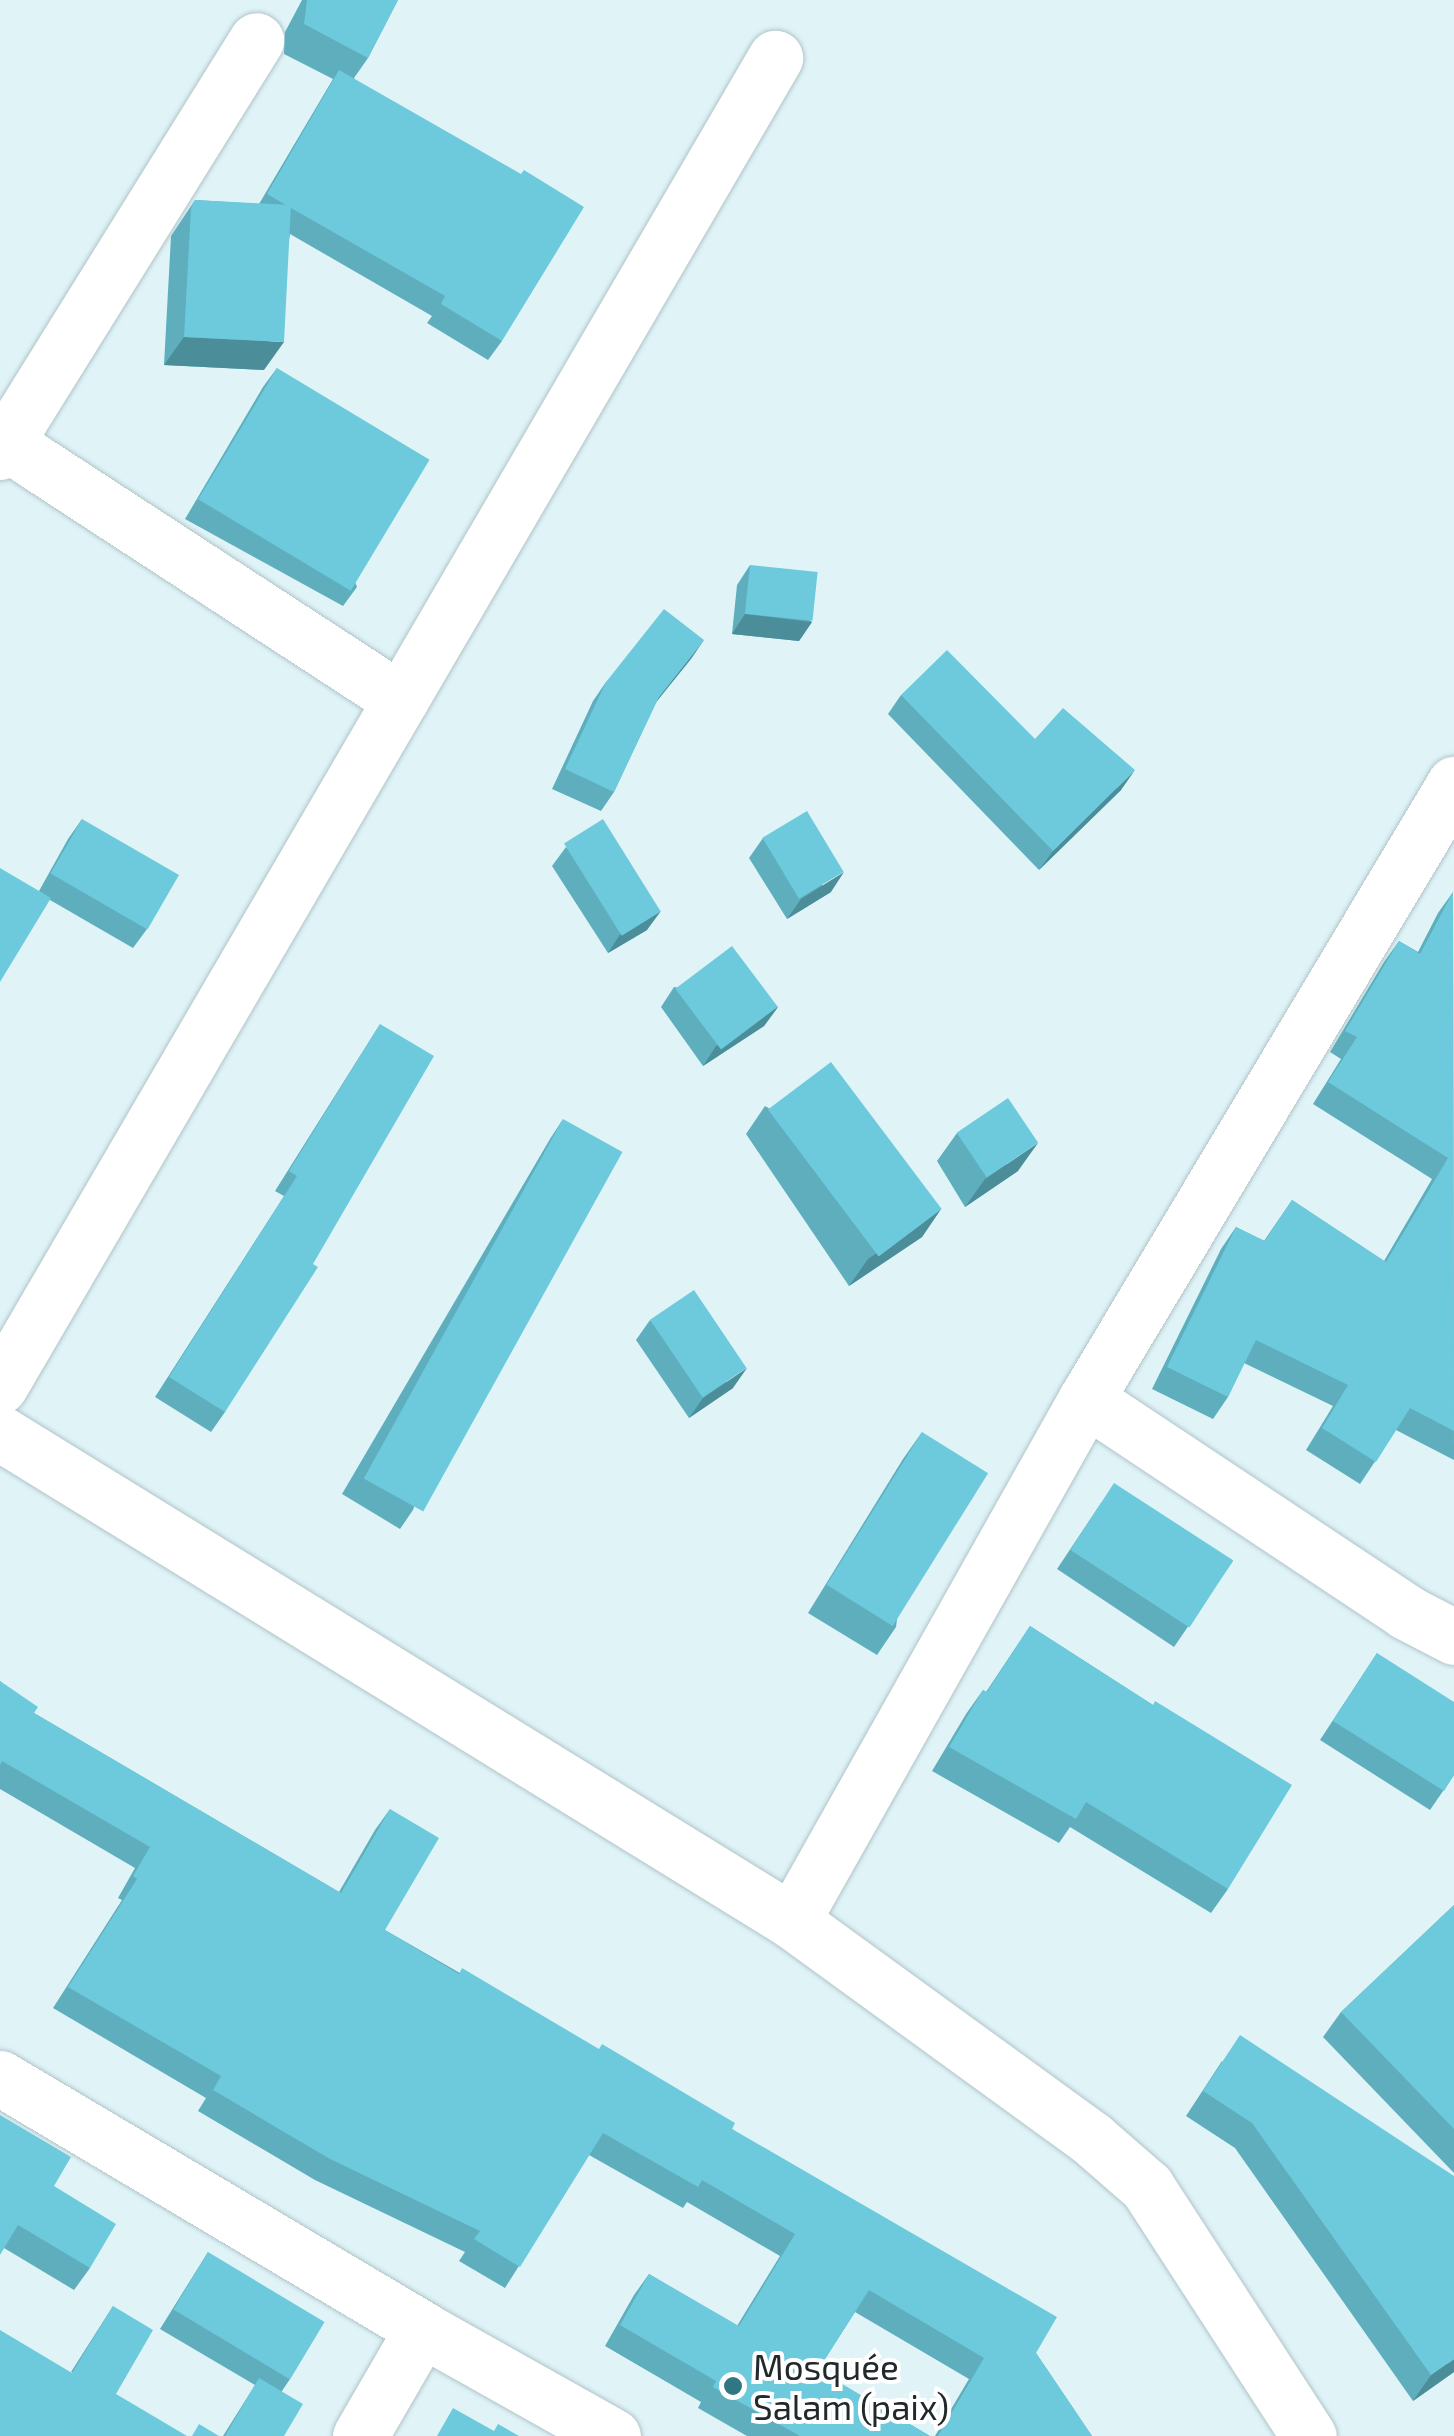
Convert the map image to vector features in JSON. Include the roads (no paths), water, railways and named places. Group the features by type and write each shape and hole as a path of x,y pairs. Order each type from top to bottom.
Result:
{"street":[{"path":"256,40 2,445 401,700"},
{"path":"0,1386 775,58"},
{"path":"792,1922 1086,1399 1454,784"},
{"path":"1086,1399 1406,1612 1454,1637"},
{"path":"0,1433 792,1922 1092,2139 1147,2187 1309,2436"},
{"path":"0,2078 422,2329 613,2436"},
{"path":"360,2436 422,2329"}],"place":[{"name":"Mosquée Salam (paix)","path":"733,2386"}]}
